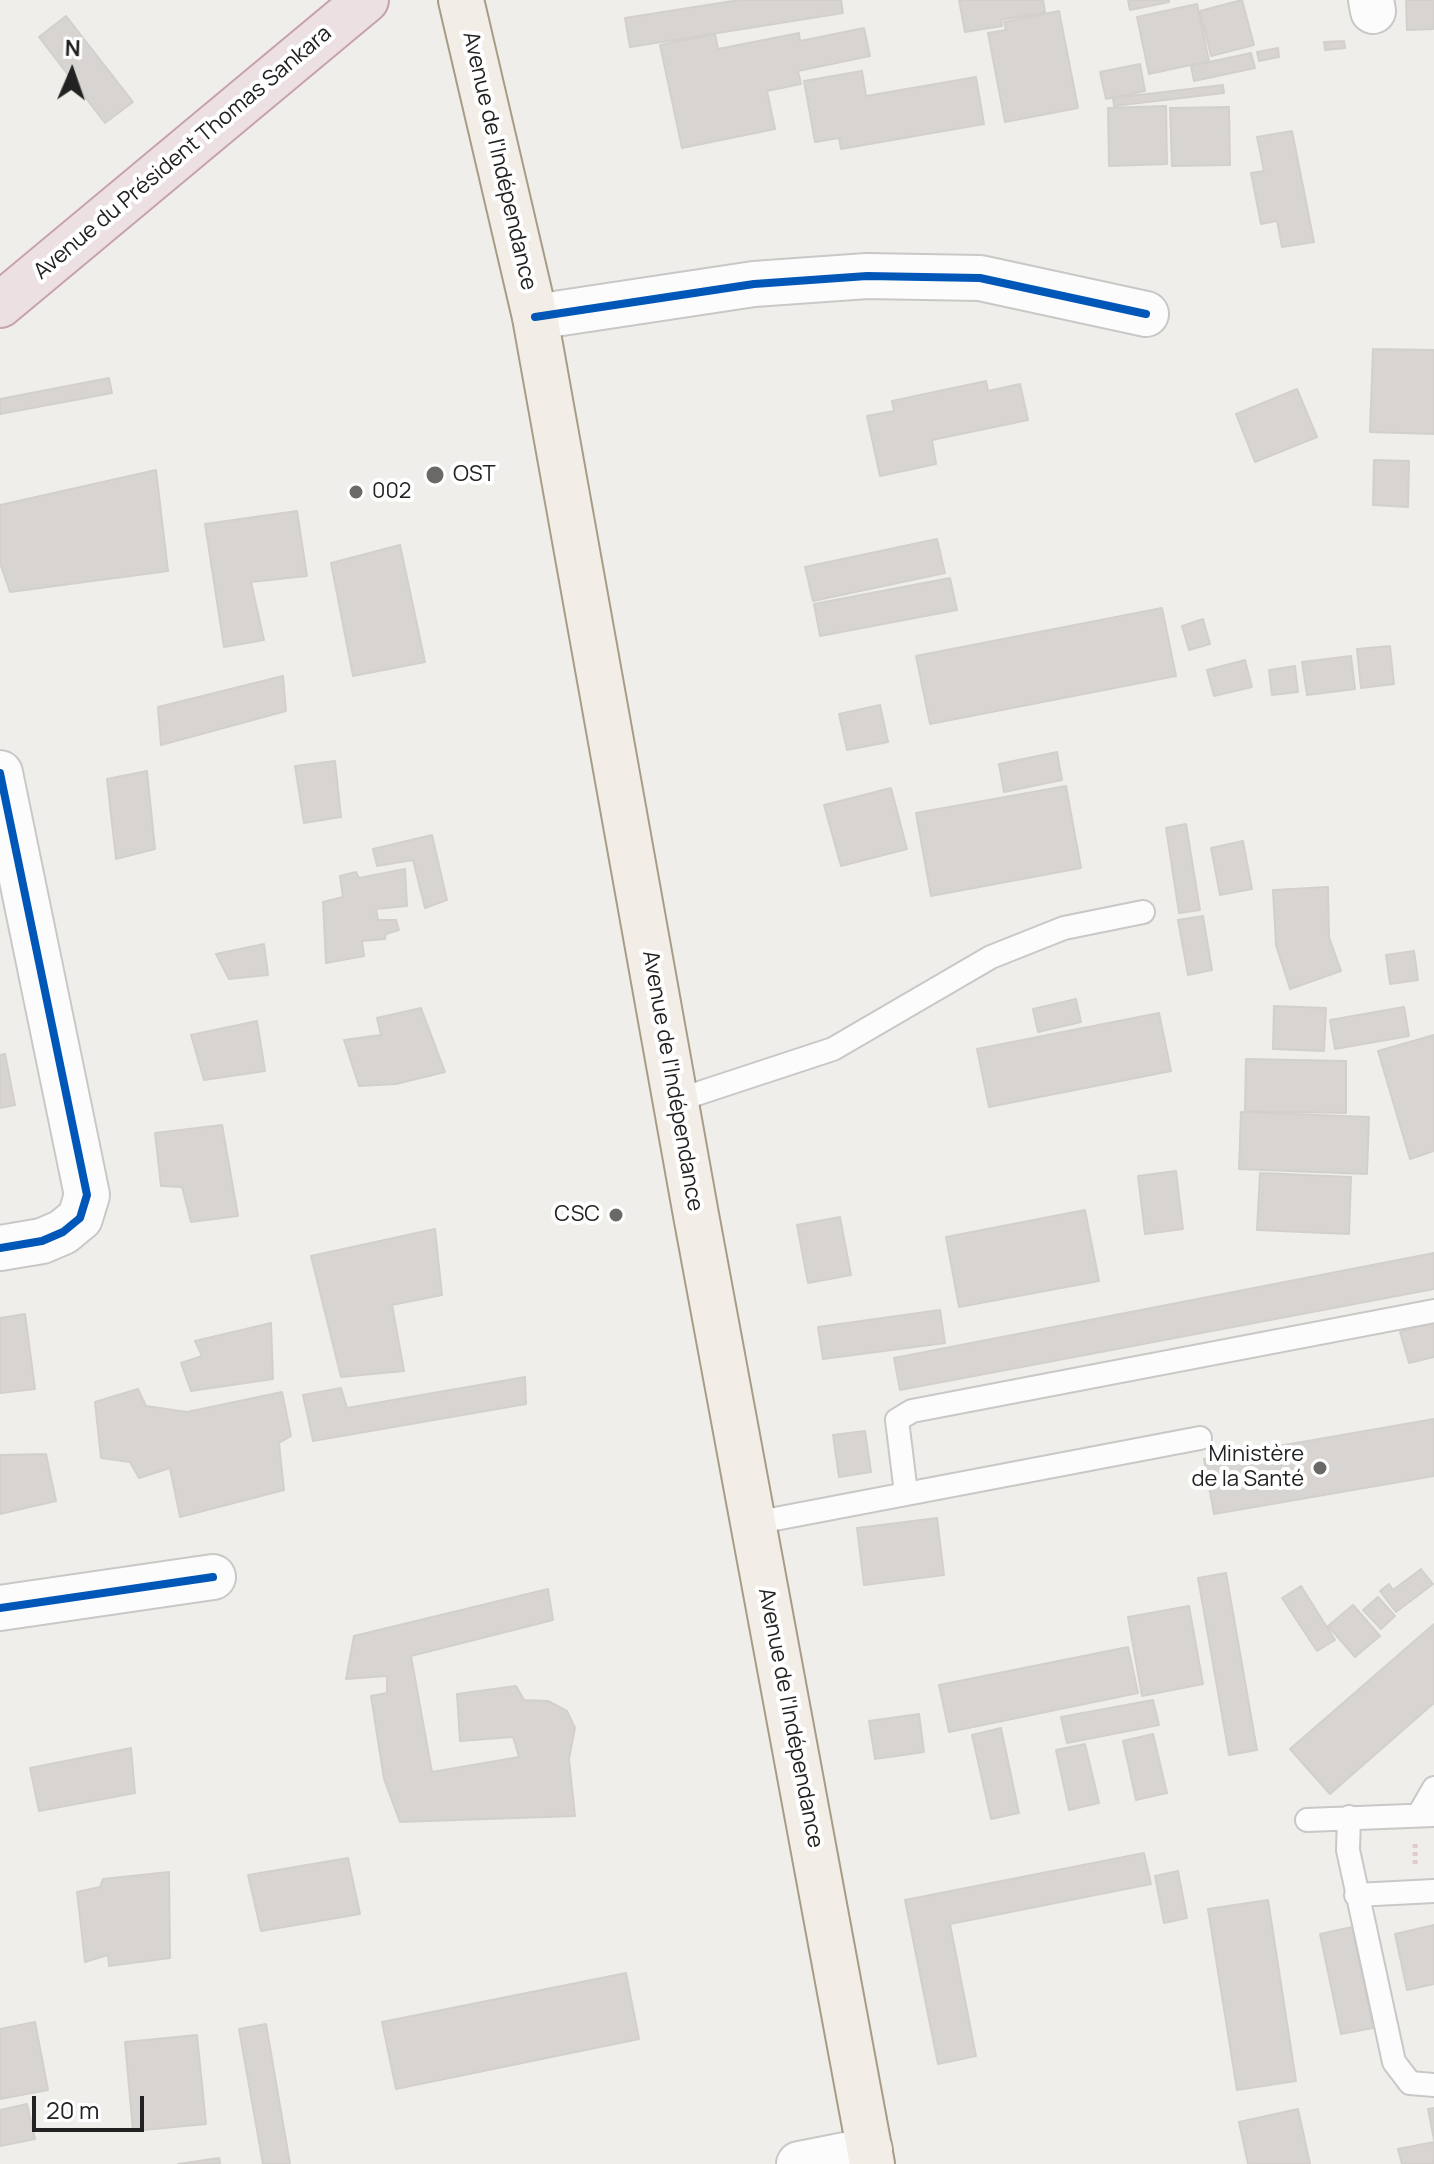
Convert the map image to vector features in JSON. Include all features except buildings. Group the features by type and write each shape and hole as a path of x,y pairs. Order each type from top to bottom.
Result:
{"highway":[{"name":"Avenue du Président Thomas Sankara","path":"0,305 366,0"}],"main road":[{"name":"Avenue de l'Indépendance","path":"461,0 535,317 675,1101 871,2157"}],"street":[{"path":"535,317 754,284 867,276 980,278 1146,314"},
{"path":"0,773 87,1195 80,1218 63,1232 42,1241 0,1248"},
{"path":"0,1608 213,1577"},
{"path":"799,2164 871,2157"}],"lane":[{"path":"675,1101 833,1049 991,957 1064,928 1143,912"},
{"path":"906,1493 897,1420 912,1411 1434,1311"},
{"path":"754,1523 1200,1438"},
{"path":"1307,1820 1426,1814 1434,1788"},
{"path":"1349,1817 1348,1850 1356,1895 1394,2062 1410,2083 1434,2085"},
{"path":"1356,1895 1425,1892"}],"path":[{"path":"1425,1892 1414,1853 1426,1814"}],"cycle path":[{"path":"535,317 754,284 867,276 980,278 1146,314"},
{"path":"0,773 87,1195 80,1218 63,1232 42,1241 0,1248"},
{"path":"0,1608 213,1577"}],"place":[{"name":"OST","path":"435,475"},
{"name":"002","path":"356,492"},
{"name":"CSC","path":"616,1215"},
{"name":"Ministère de la Santé","path":"1320,1468"}]}
